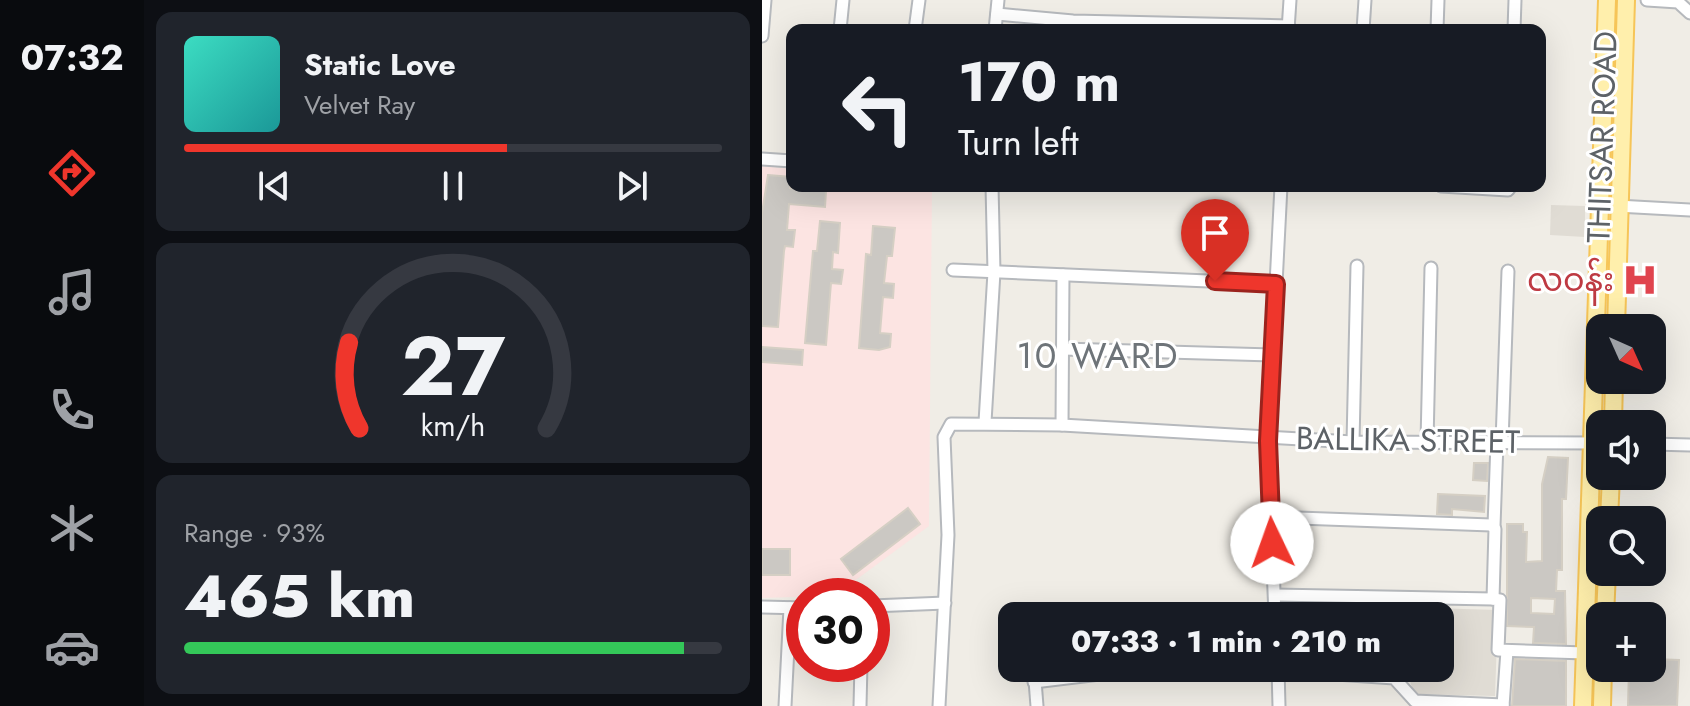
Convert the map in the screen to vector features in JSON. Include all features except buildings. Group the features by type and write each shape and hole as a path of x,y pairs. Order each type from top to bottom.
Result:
{"main road":[{"name":"THITSAR ROAD","path":"1596,410 1599,205 1607,0"},
{"name":"THITSAR ROAD","path":"1616,314 1630,1"},
{"name":"THITSAR ROAD","path":"1583,706 1594,490"},
{"path":"1602,706 1603,682"}],"street":[{"path":"762,36 765,0"},
{"path":"841,24 843,0"},
{"path":"916,24 919,0"},
{"path":"996,24 998,0"},
{"path":"1288,24 1290,0"},
{"path":"1363,24 1365,0"},
{"path":"1437,24 1438,0"},
{"path":"1514,24 1515,0"},
{"path":"1647,0 1680,1 1690,13"},
{"path":"997,14 1066,24"},
{"path":"762,159 786,161"},
{"path":"985,422 994,272 992,192"},
{"path":"1275,602 1269,437 1281,192"},
{"path":"1599,205 1690,210"},
{"path":"1353,442 1357,266"},
{"path":"1427,442 1431,268"},
{"path":"953,270 1276,284"},
{"path":"1493,599 1508,271"},
{"path":"1062,425 1063,275"},
{"path":"1063,349 1272,355"},
{"name":"BALLIKA STREET","path":"945,603 946,428 951,424 1062,425 1353,442 1586,443"},
{"path":"1666,444 1690,445"},
{"path":"1271,517 1494,526"},
{"path":"1275,595 1500,600 1498,650 1585,653"},
{"path":"890,605 945,603 939,706"},
{"path":"762,607 786,608"},
{"path":"1398,682 1415,701 1503,705 1507,651"},
{"path":"785,706 786,682"},
{"path":"860,706 861,682"},
{"path":"1034,682 1037,706"},
{"path":"1278,682 1279,706"}],"shaded area":[{"path":"762,166 786,168 786,192 932,192 929,526 858,578 786,578 786,597 762,598"},
{"path":"1551,205 1585,206 1585,237 1550,235"},
{"path":"1454,609 1498,610 1495,696 1414,694 1410,682 1454,682"}],"place":[{"name":"လဝန်း","path":"1640,280"}],"district":[{"name":"10 WARD","path":"1098,355"}],"route":[{"path":"1215,281 1276,284 1268,441 1272,543"}]}
